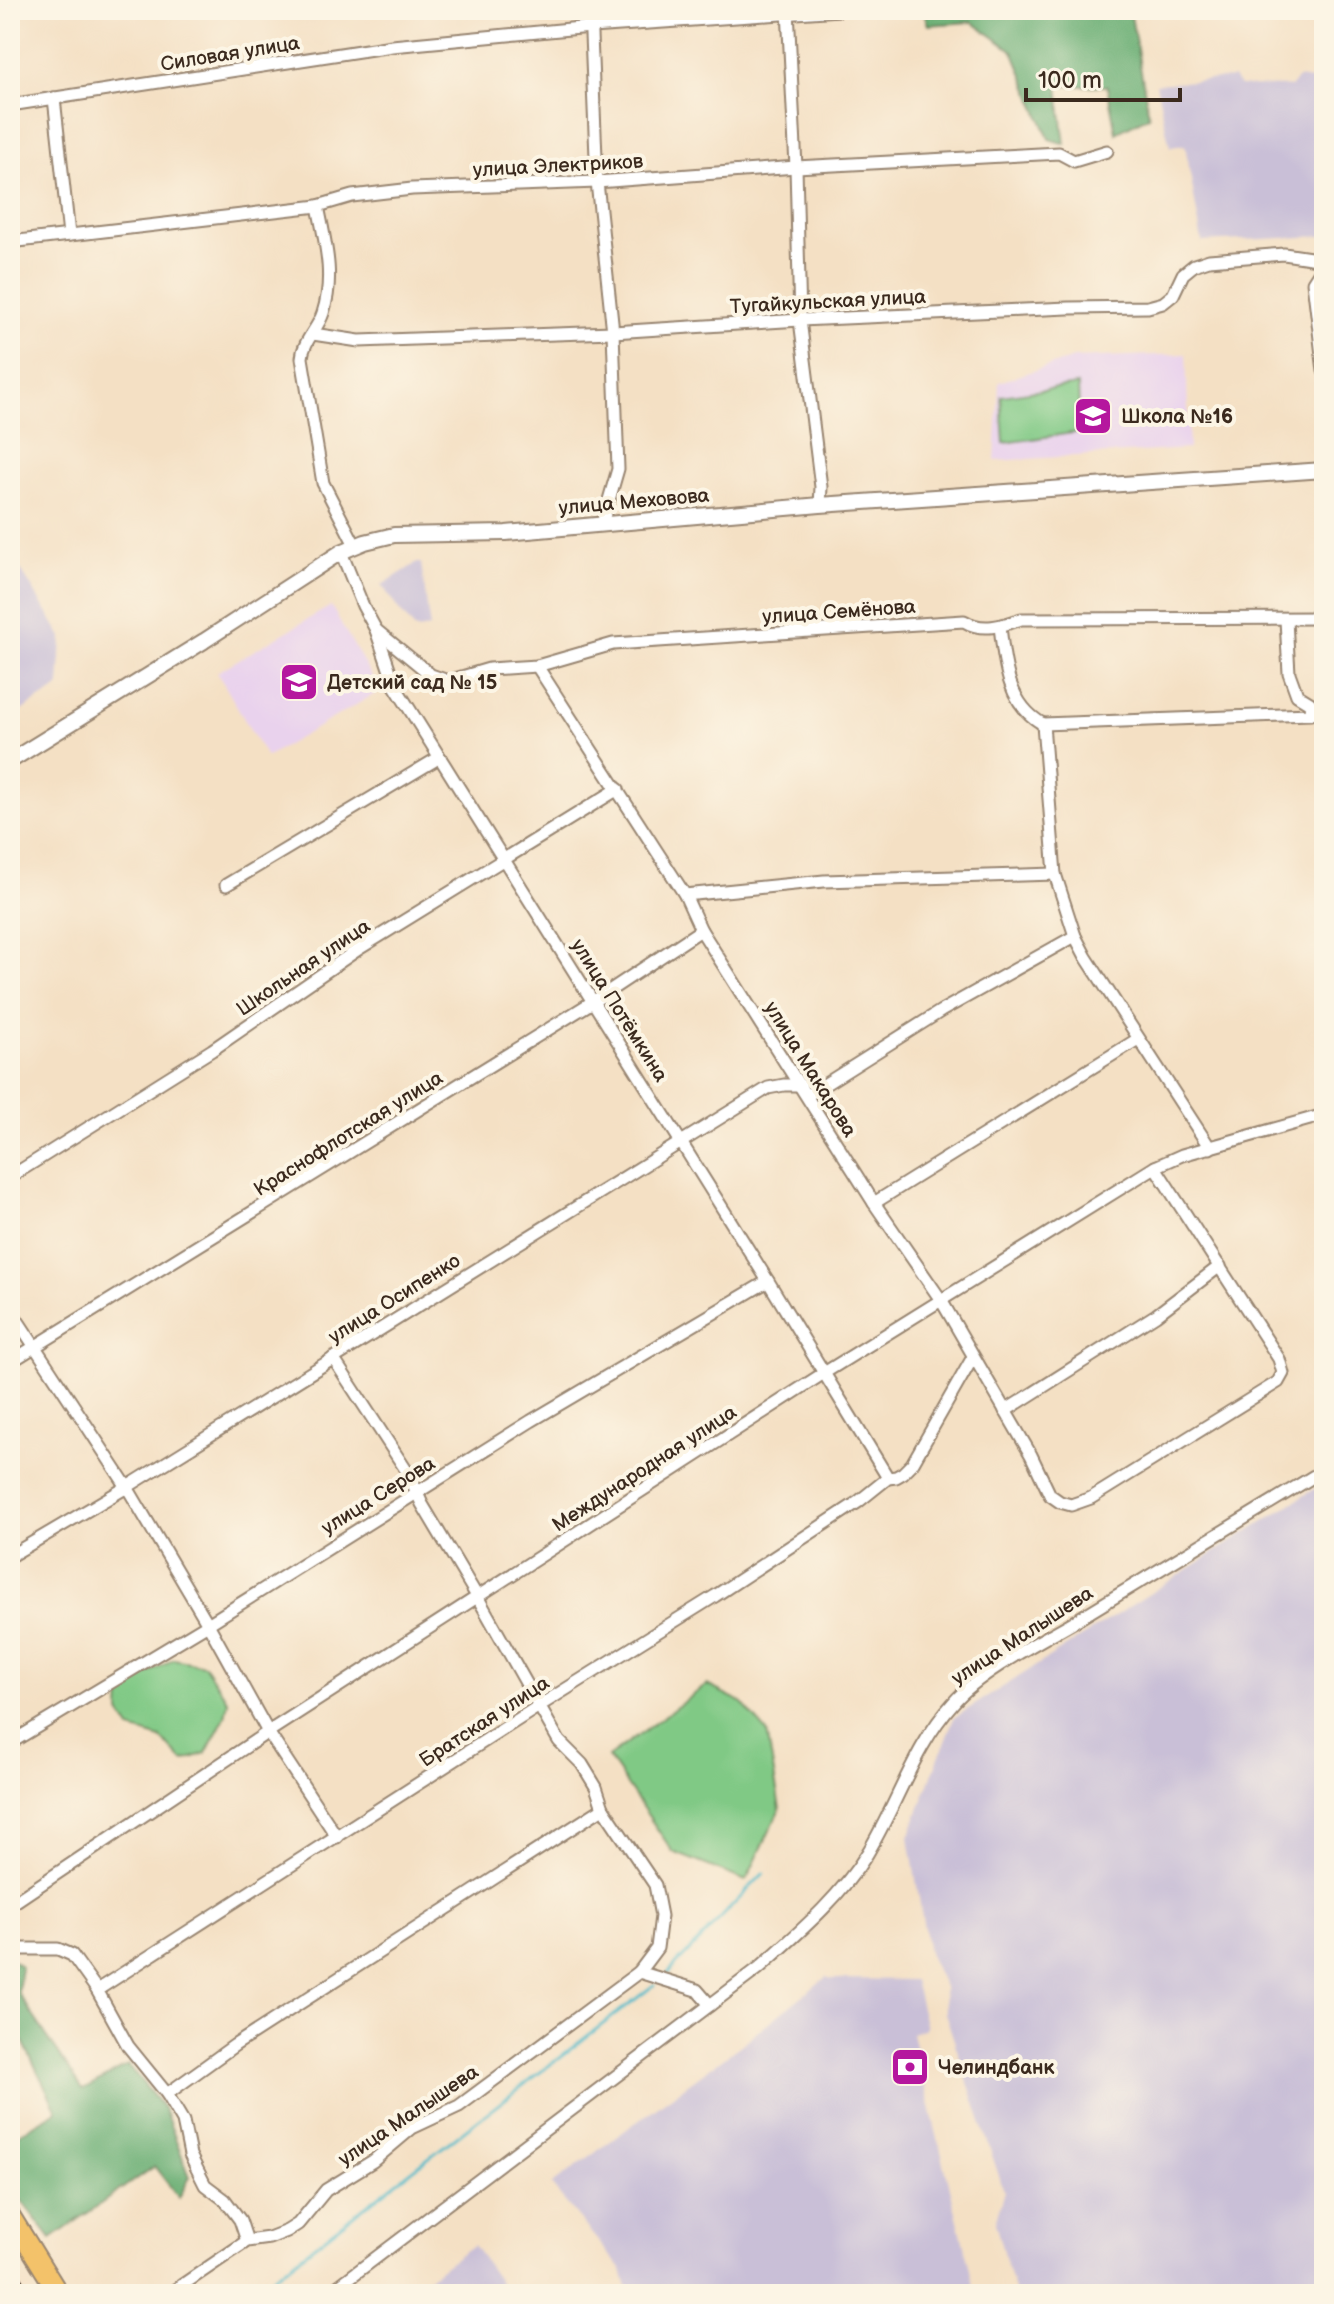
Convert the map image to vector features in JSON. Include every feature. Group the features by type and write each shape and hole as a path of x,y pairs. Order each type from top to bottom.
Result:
{"main road":[{"path":"10,2215 59,2294"}],"street":[{"path":"590,10 597,182 613,332 618,469 602,524"},
{"name":"Силовая улица","path":"10,105 392,46 591,27 840,10"},
{"path":"788,12 800,320 821,487 820,505"},
{"path":"54,98 69,235"},
{"name":"улица Электриков","path":"10,242 318,206 352,196 412,189 597,182 796,167 1059,153 1074,161 1107,151"},
{"path":"318,206 330,280 322,315 305,343 302,358 323,483 355,545"},
{"name":"Тугайкульская улица","path":"313,334 359,341 613,332 1068,308 1148,307 1163,303 1173,295 1183,274 1194,265 1209,260 1284,254 1324,262"},
{"path":"1324,262 1313,282 1324,371"},
{"name":"улица Меховова","path":"10,761 341,552 394,535 506,533 820,505 1324,470"},
{"name":"улица Потёмкина","path":"341,552 376,630 395,686 594,1001 888,1478"},
{"name":"улица Семёнова","path":"376,630 431,675 448,681 489,669 537,666 613,644 964,621 974,627 1000,626 1021,619 1324,618"},
{"path":"1000,626 1004,666 1018,701 1029,716 1043,724 1311,714 1310,703 1297,695 1289,673 1286,620"},
{"name":"улица Макарова","path":"537,666 685,895 701,930 874,1203 941,1300 1031,1455 1050,1495 1071,1505 1091,1498 1278,1382 1283,1373 1279,1359 1220,1266"},
{"path":"1043,724 1055,874 1075,936 1210,1148"},
{"path":"226,885 440,757"},
{"name":"Школьная улица","path":"10,1177 212,1050 360,948 618,789"},
{"path":"685,895 824,881 1055,874"},
{"name":"Краснофлотская улица","path":"10,1362 594,1001 701,930"},
{"name":"улица Осипенко","path":"10,1556 127,1487 768,1088 784,1085 805,1090 1075,936"},
{"path":"874,1203 1138,1039"},
{"name":"Международная улица","path":"10,1905 268,1732 824,1373 1155,1167 1182,1155 1324,1115"},
{"path":"1005,1411 1156,1315 1220,1266 1155,1167"},
{"name":"улица Серова","path":"10,1743 208,1624 531,1421 768,1281"},
{"path":"10,1309 127,1487 268,1732 337,1837"},
{"name":"Братская улица","path":"97,1990 715,1596 858,1502 888,1478 896,1477 912,1464 973,1357"},
{"path":"333,1358 408,1473 559,1741 582,1764 596,1787 603,1808 655,1885 661,1916 657,1948 639,1972 697,1990 710,2005"},
{"name":"улица Малышева","path":"328,2294 759,1968 802,1929 867,1855 935,1724 971,1686 1324,1470"},
{"path":"167,2094 235,2045 603,1808"},
{"path":"10,1946 18,1949 58,1949 72,1955 97,1990 128,2046 167,2094 183,2121 190,2155 205,2185 225,2200 240,2220 247,2241"},
{"name":"улица Малышева","path":"169,2294 247,2241 269,2238 298,2224 326,2190 373,2161 412,2128 459,2106 639,1972"}],"shaded area":[{"path":"1233,78 1240,86 1291,87 1298,78 1324,82 1324,236 1202,242 1185,145 1170,147 1156,84"},
{"name":"Школа №16","path":"1186,354 1189,449 995,461 999,382 1074,358"},
{"path":"10,552 62,637 59,687 10,718"},
{"path":"421,563 430,628 416,630 382,585"},
{"name":"Детский сад № 15","path":"331,606 380,691 266,757 217,672"},
{"path":"1324,1483 1324,2294 1015,2294 995,2223 1004,2191 945,2013 944,1987 928,1953 909,1837 928,1786 954,1718"},
{"path":"826,1977 914,1980 926,2028 912,2033 976,2294 629,2294 622,2270 551,2185 741,2045"},
{"path":"473,2245 508,2294 406,2294 446,2264"}],"green space":[{"path":"923,10 1130,10 1149,116 1116,133 1107,86 1058,86 1065,144 1049,139 1013,51 972,22 928,25"},
{"path":"1078,385 1080,432 1004,443 1001,396"},
{"path":"174,1659 204,1665 228,1701 225,1717 206,1753 183,1761 161,1738 130,1729 120,1713 121,1689"},
{"path":"707,1685 741,1702 767,1732 780,1809 746,1881 673,1852 608,1757"},
{"path":"10,1958 21,1966 18,1993 83,2090 128,2065 164,2109 190,2177 179,2198 154,2166 51,2239 10,2186 10,2139 57,2111 10,2015"}],"waterway":[{"path":"668,1973 764,1873"},
{"path":"251,2294 654,1985"}],"railway":[{"path":"10,2260 31,2294"}],"place":[{"name":"Школа №16","path":"1093,416"},
{"name":"Детский сад № 15","path":"299,682"},
{"name":"Челиндбанк","path":"910,2067"}]}
